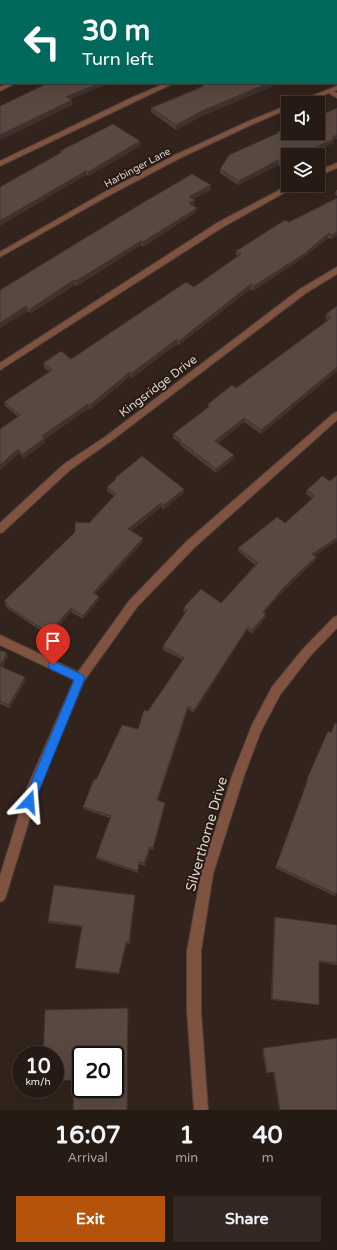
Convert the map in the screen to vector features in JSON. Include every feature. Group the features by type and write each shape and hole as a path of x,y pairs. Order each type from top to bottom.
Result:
{"street":[{"path":"0,89 10,84"},
{"path":"0,164 133,99 169,84"},
{"path":"316,96 337,88"},
{"path":"329,91 337,96"},
{"name":"Harbinger Lane","path":"0,255 156,168 281,110"},
{"path":"325,171 337,165"},
{"path":"0,367 220,225 281,192"},
{"name":"Kingsridge Drive","path":"0,529 67,467 114,435 303,291 337,270"},
{"path":"0,896 33,788 80,678 133,604 191,544 337,415"},
{"name":"Silverthorne Drive","path":"201,1110 194,1012 194,952 207,874 238,776 256,729 276,691 307,652 337,621"},
{"path":"0,640 80,678"}],"building":[{"path":"46,84 98,84 66,97 72,100 0,135 0,106"},
{"path":"267,84 204,110 176,125 151,108 204,86 202,85"},
{"path":"337,108 337,135 332,137 334,139 314,148 281,148 281,163 278,160 239,181 220,169 229,155 281,131 281,140 325,140 325,113"},
{"path":"113,124 140,141 0,221 0,187 62,152 60,151"},
{"path":"192,174 211,185 189,197 195,200 189,203 197,208 143,242 141,241 76,281 74,280 30,309 26,306 0,323 0,290"},
{"path":"337,198 337,232 332,235 329,233 304,254 254,286 251,284 179,341 177,339 132,373 130,372 90,405 88,404 42,436 45,438 23,454 18,449 0,465 0,429 20,415 4,402 52,370 43,363 61,351 71,359 186,282 194,287 241,254 236,251 285,220 289,222"},
{"path":"337,306 337,367 261,430 244,418 215,441 234,455 216,469 173,434 210,406 208,404 232,385 236,388 331,318 326,314"},
{"path":"142,456 184,489 164,505 161,503 128,529 143,538 93,593 99,596 83,616 71,608 49,633 5,605 7,603 4,601 75,532 75,522 89,523 116,494 107,487 116,479 115,478"},
{"path":"337,475 337,538 312,554 316,557 285,586 263,612 266,614 252,630 248,627 194,710 188,706 157,800 165,803 153,848 150,847 144,863 139,862 138,871 96,857 111,816 83,807 94,779 96,780 122,725 138,729 144,710 148,711 184,658 163,646 187,610 184,607 201,589 221,603 258,563 238,548 277,517 285,523 315,496 307,490 322,476 330,481"},
{"path":"0,650 7,653 0,665"},
{"path":"0,666 25,677 9,705 0,701"},
{"path":"335,723 337,724 336,894 276,866 307,779 328,731 331,733"},
{"path":"54,885 135,895 129,942 126,942 119,973 75,968 82,926 48,921"},
{"path":"275,917 337,925 337,963 319,961 319,1005 272,999"},
{"path":"128,1008 127,1110 73,1110 73,1098 124,1098 124,1046 72,1046 72,1080 64,1081 64,1046 43,1046 45,1010"},
{"path":"337,1038 337,1110 280,1110 274,1072 267,1073 263,1048"}],"route":[{"path":"29,802 33,788 80,678 53,665"}]}
